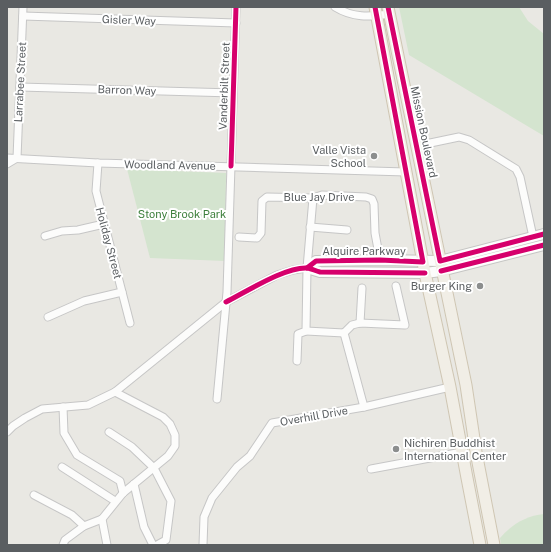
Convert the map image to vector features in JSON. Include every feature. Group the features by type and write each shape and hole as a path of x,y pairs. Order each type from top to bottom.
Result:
{"main road":[{"name":"Mission Boulevard","path":"389,10 440,266 466,385 476,452 494,545"},
{"path":"376,11 424,267 450,387 480,545"},
{"path":"440,266 544,234"},
{"path":"424,267 440,266 544,245"},
{"name":"Alquire Parkway","path":"307,268 316,261 380,260 424,267"},
{"name":"Alquire Parkway","path":"307,268 320,272 424,267"}],"street":[{"name":"Larrabee Street","path":"17,158 24,7"},
{"name":"Vanderbilt Street","path":"217,399 226,302 236,7"},
{"path":"335,7 344,12 365,17 376,11 389,10"},
{"name":"Gisler Way","path":"23,16 236,23"},
{"name":"Barron Way","path":"20,87 233,93"},
{"path":"416,146 460,137 469,140 516,170 520,177 533,237"},
{"name":"Woodland Avenue","path":"7,158 98,163 406,172"},
{"path":"7,164 17,158"},
{"name":"Holiday Street","path":"98,163 96,191 130,323"},
{"name":"Blue Jay Drive","path":"239,237 257,238 261,233 262,201 267,197 366,197 372,199 374,204 375,233 380,260"},
{"path":"306,331 307,268 313,198"},
{"path":"45,236 62,231 78,230 104,224"},
{"path":"310,227 347,230"},
{"name":"Alquire Parkway","path":"7,432 25,418 42,409 88,404 115,392 226,302 277,275 293,270 307,268"},
{"path":"298,361 298,334 306,331 344,333 352,325 360,323 405,325 396,286"},
{"path":"360,323 362,288"},
{"path":"48,317 84,301 122,292"},
{"path":"344,333 364,407"},
{"name":"Overhill Drive","path":"203,545 204,517 212,498 238,467 250,456 272,423 364,407 450,387"},
{"path":"63,545 66,540 84,526 102,519 115,501 168,456 175,446 176,435 170,424 163,417 115,392"},
{"path":"63,407 64,433 77,455 120,481 124,493"},
{"path":"109,432 132,447 154,468 171,501 166,540 157,545"},
{"path":"371,469 462,452"},
{"path":"62,467 115,501"},
{"path":"134,484 144,527 153,545"},
{"path":"34,495 72,515 84,526"},
{"path":"102,519 107,545"}],"green space":[{"path":"399,7 519,7 528,21 544,34 544,136 409,55"},
{"name":"Stony Brook Park","path":"127,169 226,173 225,261 150,258"},
{"path":"544,514 544,545 501,545 500,538 514,525 525,519"}],"cycle path":[{"path":"231,166 236,7"},
{"path":"307,268 316,261 380,260 423,262 375,7"},
{"path":"388,7 440,261 544,234"},
{"path":"441,271 544,245"},
{"path":"226,302 278,275 299,268 308,268 320,272 425,273"}],"place":[{"name":"Valle Vista School","path":"374,156"},
{"name":"Burger King","path":"480,286"},
{"name":"Nichiren Buddhist International Center","path":"396,449"}]}
